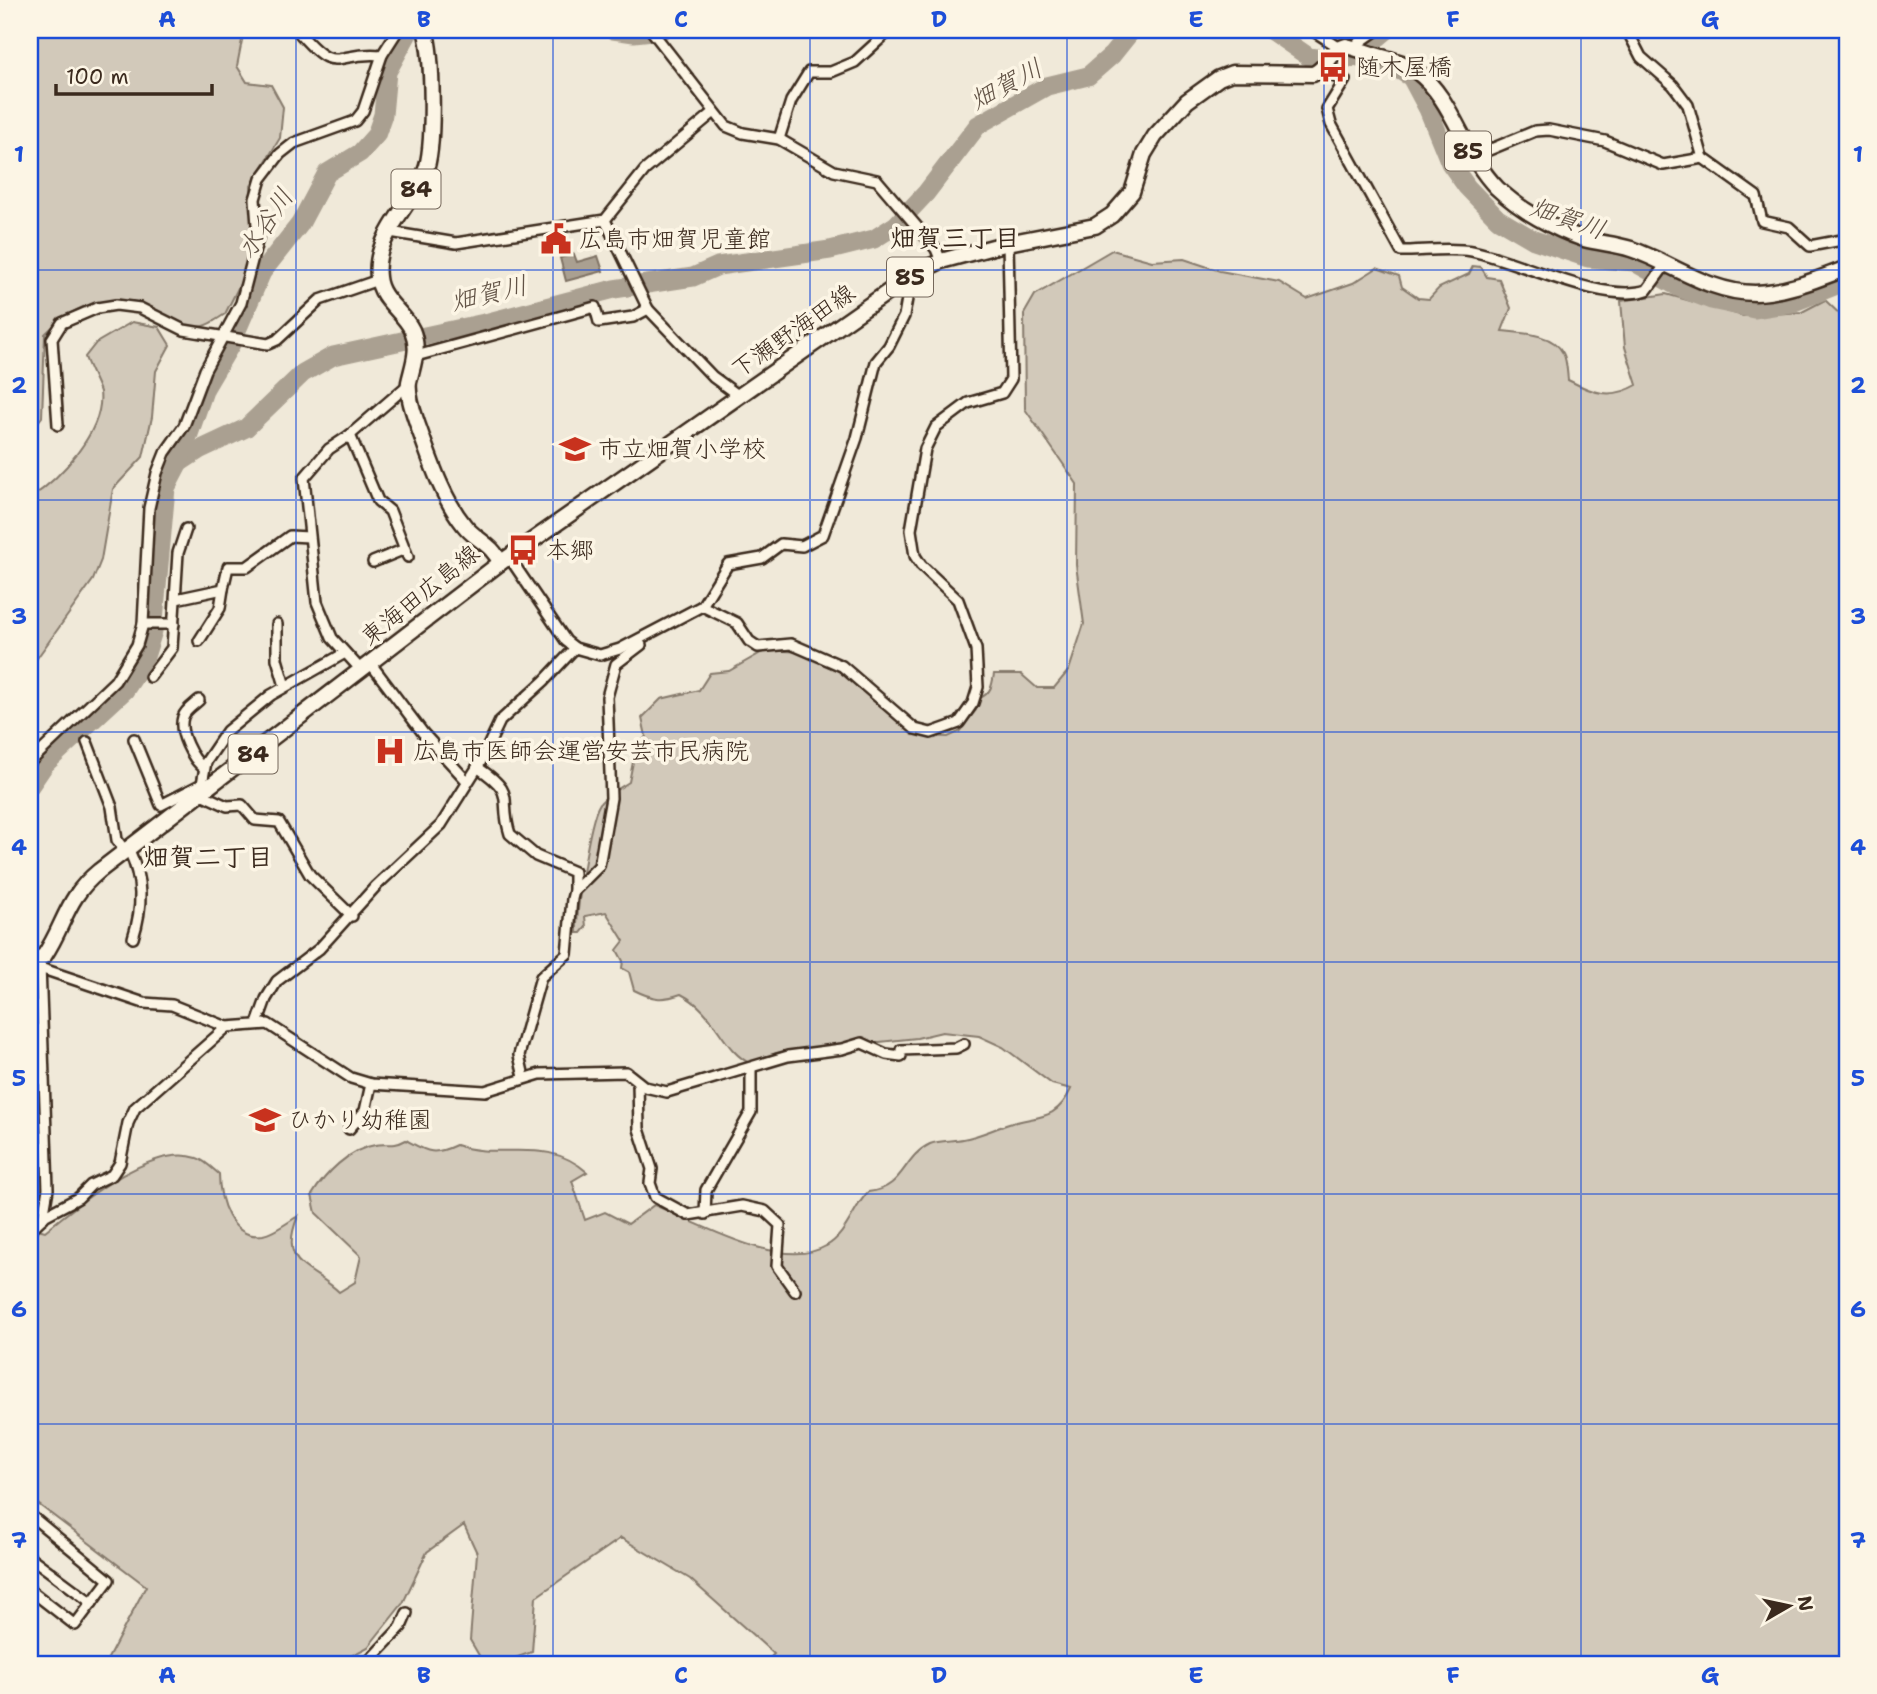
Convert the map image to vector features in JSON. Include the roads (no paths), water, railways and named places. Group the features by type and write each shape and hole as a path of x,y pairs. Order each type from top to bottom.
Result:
{"main road":[{"name":"84","path":"378,280 378,256 421,180 429,158 431,130 425,30"},
{"path":"1321,70 1351,50"},
{"name":"85","path":"1351,50 1405,64 1428,81 1443,102 1472,157 1502,192 1561,231 1630,249 1713,284 1754,293 1784,289 1847,268"},
{"name":"下瀬野海田線","path":"504,560 911,276 941,261 1008,243 1095,226 1112,215 1132,192 1144,154 1155,136 1187,101 1219,78 1232,73 1321,70"},
{"name":"東海田広島線","path":"36,963 52,944 69,903 82,885 202,789 504,560 464,525 447,496 418,426 409,384 416,354 412,331 388,301 378,280"}],"street":[{"path":"297,30 312,48 331,60 382,55"},
{"path":"30,762 115,681 136,648 145,624 149,508 157,473 165,453 184,426 196,389 227,337 242,303 256,249 256,199 261,179 281,154 294,143 355,121 363,111 382,55 398,30"},
{"path":"779,139 791,101 809,72 831,72 855,62 890,30"},
{"path":"1312,30 1351,50 1377,30"},
{"path":"1627,30 1633,45 1650,67 1673,85 1688,105 1703,158 1756,196 1762,221 1789,227 1810,246 1847,239"},
{"path":"653,33 713,113 735,131 779,139 834,172 877,180 936,249 941,261"},
{"path":"1321,70 1345,80 1327,108 1331,124 1401,251 1469,251 1563,280 1615,291 1647,289 1666,264"},
{"path":"390,232 456,243 605,220 645,170 713,113"},
{"path":"1472,157 1535,131 1549,130 1605,141 1662,165 1703,158"},
{"path":"605,220 648,309 713,377 739,396"},
{"path":"702,606 737,623 749,641 758,647 799,646 842,666 915,729 931,733 940,731 966,716 973,703 979,670 972,633 958,600 915,556 911,530 925,449 936,427 968,403 1002,393 1011,379 1008,243"},
{"path":"574,891 599,866 612,784 605,706 616,664 663,629 702,606 728,564 762,558 781,544 803,546 823,536 857,438 876,362 904,316 911,276"},
{"path":"58,425 52,339 62,323 97,308 116,305 141,308 184,330 268,344 277,340 320,300 378,280"},
{"path":"416,354 595,307 599,321 633,317 648,309"},
{"path":"409,384 350,435 329,449 304,478 317,601 332,638 345,653 366,667 467,781"},
{"path":"350,435 377,500 390,512 406,553 373,562"},
{"path":"150,677 172,648 171,624 176,599 178,554 186,529"},
{"path":"199,642 220,608 228,567 247,567 290,536 309,537"},
{"path":"504,560 556,628 575,648 604,655 663,629"},
{"path":"176,599 223,589"},
{"path":"145,624 171,624"},
{"path":"277,624 277,659 285,686"},
{"path":"257,1024 266,999 277,981 319,949 352,916 376,886 442,825 477,767 500,721 575,648"},
{"path":"202,789 204,768 227,731 285,686 345,653"},
{"path":"199,701 187,711 183,725 192,754 204,768"},
{"path":"134,739 161,805 202,789"},
{"path":"87,742 114,816 117,840 127,851 139,880 141,901 133,938"},
{"path":"477,767 491,776 506,794 510,834 536,856 574,872 577,878 567,954 544,972 528,1033 519,1055 524,1077"},
{"path":"202,789 227,807 242,805 255,820 279,822 310,875 352,916"},
{"path":"43,1218 48,1189 36,963 144,1003 172,1005 227,1027 268,1024 351,1078 371,1084 485,1091 524,1077 570,1072 626,1072 638,1082 667,1092 693,1082 751,1069 788,1056 842,1049 862,1043 890,1055 901,1056 901,1050 956,1048 964,1044"},
{"path":"30,1230 43,1218 78,1198 91,1185 112,1175 120,1163 128,1122 135,1108 227,1027"},
{"path":"705,1214 706,1190 751,1112 751,1069"},
{"path":"638,1082 639,1129 652,1168 651,1191 655,1197 688,1215 742,1206 765,1211 775,1218 781,1228 777,1266 795,1291"},
{"path":"349,1129 365,1111 371,1084"},
{"path":"30,1514 109,1580 75,1625 30,1590"},
{"path":"30,1557 92,1603"},
{"path":"366,1664 397,1632 407,1613"}],"waterway":[{"name":"水谷川","path":"30,786 45,764 125,690 143,663 153,631 166,488 179,463 205,388 231,344 262,272 300,224 327,173 360,153 376,135 383,115 387,72 410,30"},
{"name":"水谷川","path":"613,30 634,33 662,30"},
{"name":"畑賀川","path":"179,463 199,450 246,428 303,373 333,356 489,322 614,289 693,277 718,266 830,250 874,239 896,225 926,193 978,125 1047,86 1088,76 1112,55 1132,30"},
{"name":"畑賀川","path":"1270,30 1309,57 1341,61 1355,57 1394,67 1411,77 1428,109 1450,163 1467,187 1498,219 1534,240 1588,258 1634,262 1680,288 1711,300 1754,309 1792,303 1847,281"},
{"path":"1355,57 1387,30"},
{"path":"371,50 397,49"}],"place":[{"name":"随木屋橋","path":"1333,67"},
{"name":"広島市畑賀児童館","path":"556,239"},
{"name":"市立畑賀小学校","path":"575,449"},
{"name":"本郷","path":"523,550"},
{"name":"広島市医師会運営安芸市民病院","path":"390,751"},
{"name":"ひかり幼稚園","path":"265,1120"}],"district":[{"name":"畑賀三丁目","path":"955,238"},
{"name":"畑賀二丁目","path":"208,857"}]}
